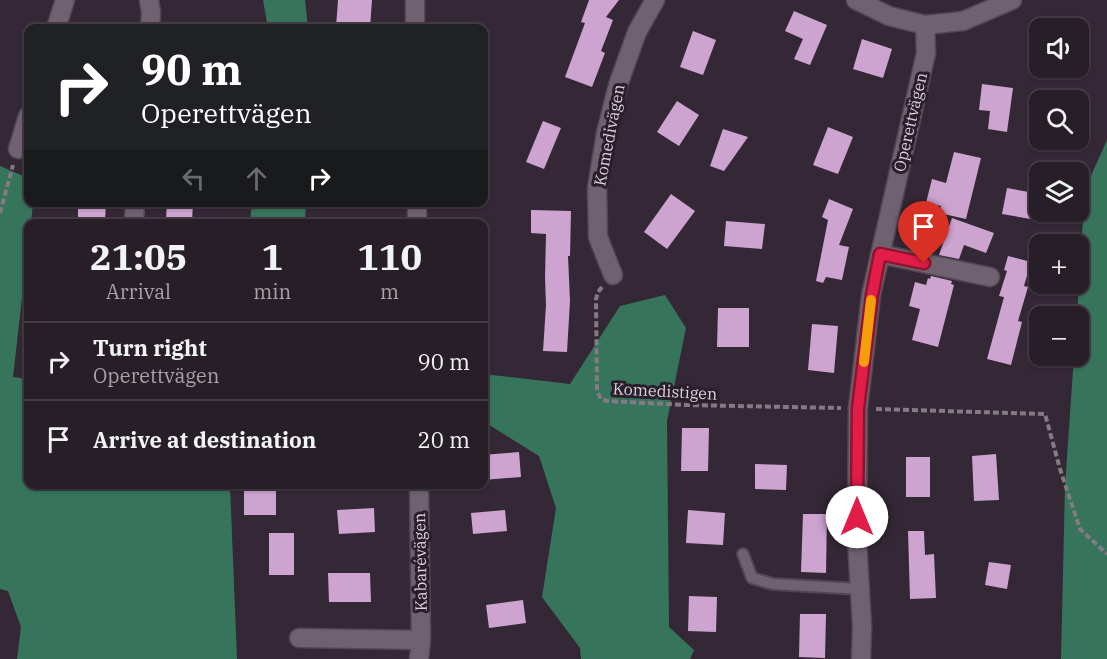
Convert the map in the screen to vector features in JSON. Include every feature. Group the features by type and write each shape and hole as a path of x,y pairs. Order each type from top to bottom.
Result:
{"street":[{"path":"57,24 65,0"},
{"path":"149,0 150,24"},
{"path":"415,0 415,24"},
{"name":"Komedivägen","path":"614,275 598,237 597,188 606,133 618,85 637,32 655,0"},
{"path":"856,0 889,16 925,25 963,21 1012,0"},
{"name":"Operettvägen","path":"861,659 862,626 856,540 858,408 872,295 926,53 925,25"},
{"path":"18,149 24,129"},
{"path":"880,254 990,277"},
{"name":"Kabarévägen","path":"419,489 421,640 419,659"},
{"path":"299,638 421,640"}],"lane":[{"path":"743,554 752,578 773,584 860,589"}],"path":[{"path":"0,213 18,149"},
{"name":"Komedistigen","path":"614,275 598,292 596,298 596,376 597,391 602,399 685,405 858,408"},
{"path":"858,408 1045,414 1080,529 1107,554"}],"green space":[{"path":"263,0 305,0 308,24 267,24"},
{"path":"1107,140 1107,659 1061,659 1065,486 1073,366 1089,366 1089,306 1078,306 1078,294 1089,294 1089,234 1082,234 1083,222 1089,222 1089,180"},
{"path":"0,166 24,176 24,207 33,207 31,219 24,219 24,280 13,377 24,378 24,489 230,489 237,659 17,659 21,627 8,591 0,589"},
{"path":"252,207 306,207 305,219 250,219"},
{"path":"665,295 686,328 667,421 669,627 694,650 690,659 581,659 580,648 542,597 556,508 539,456 488,424 488,375 570,384 620,306"}],"building":[{"path":"338,0 372,0 370,24 336,24"},
{"path":"589,0 619,0 606,17 613,20 601,51 605,53 592,87 565,77 585,23 581,22"},
{"path":"794,11 827,25 810,65 794,59 803,39 785,31"},
{"path":"693,31 716,40 703,75 680,67"},
{"path":"862,39 892,49 883,78 853,69"},
{"path":"982,84 1013,88 1007,132 988,129 990,111 979,110"},
{"path":"677,101 699,115 679,146 657,132"},
{"path":"543,121 561,128 544,169 526,162"},
{"path":"828,127 853,137 838,174 813,165"},
{"path":"723,129 748,137 724,171 710,166"},
{"path":"954,152 981,158 966,219 939,213 941,206 926,203 932,179 946,183"},
{"path":"1007,188 1029,192 1029,219 1002,214"},
{"path":"671,194 695,211 667,249 644,232"},
{"path":"829,199 853,209 839,245 849,247 842,280 826,277 823,283 816,281 828,220 822,217"},
{"path":"78,207 106,207 105,219 78,219"},
{"path":"167,207 193,207 192,219 166,219"},
{"path":"531,210 571,211 567,352 543,351 546,305 546,234 531,233"},
{"path":"952,218 994,233 986,253 964,245 959,259 939,255"},
{"path":"726,221 765,224 762,249 724,246"},
{"path":"1008,256 1029,261 1024,286 1028,287 1018,321 1022,322 1011,365 987,359 1004,297 999,296 1007,271 1004,270"},
{"path":"931,276 952,281 951,284 954,285 938,347 912,340 920,309 909,306 915,282 926,285"},
{"path":"718,308 749,308 749,347 717,347"},
{"path":"812,324 838,326 834,373 808,370"},
{"path":"682,428 709,428 708,471 681,471"},
{"path":"519,452 521,477 488,480 488,455"},
{"path":"996,454 999,500 974,501 972,456"},
{"path":"906,457 930,457 930,497 906,497"},
{"path":"755,464 787,465 786,490 755,489"},
{"path":"244,489 276,489 276,515 244,515"},
{"path":"374,508 375,532 339,534 337,510"},
{"path":"505,510 507,531 473,534 471,513"},
{"path":"688,510 725,513 723,545 686,543"},
{"path":"803,514 827,514 826,573 801,572"},
{"path":"908,531 924,531 925,555 934,554 936,598 910,599"},
{"path":"269,533 294,533 294,575 269,575"},
{"path":"989,562 1011,565 1007,589 985,585"},
{"path":"328,573 370,573 371,602 329,602"},
{"path":"689,596 717,597 716,632 688,631"},
{"path":"523,600 526,623 489,628 486,605"},
{"path":"800,614 826,614 825,658 799,657"}],"slow traffic":[{"path":"864,362 871,300"}],"route":[{"path":"857,517 858,408 872,295 880,254 924,263"}]}
